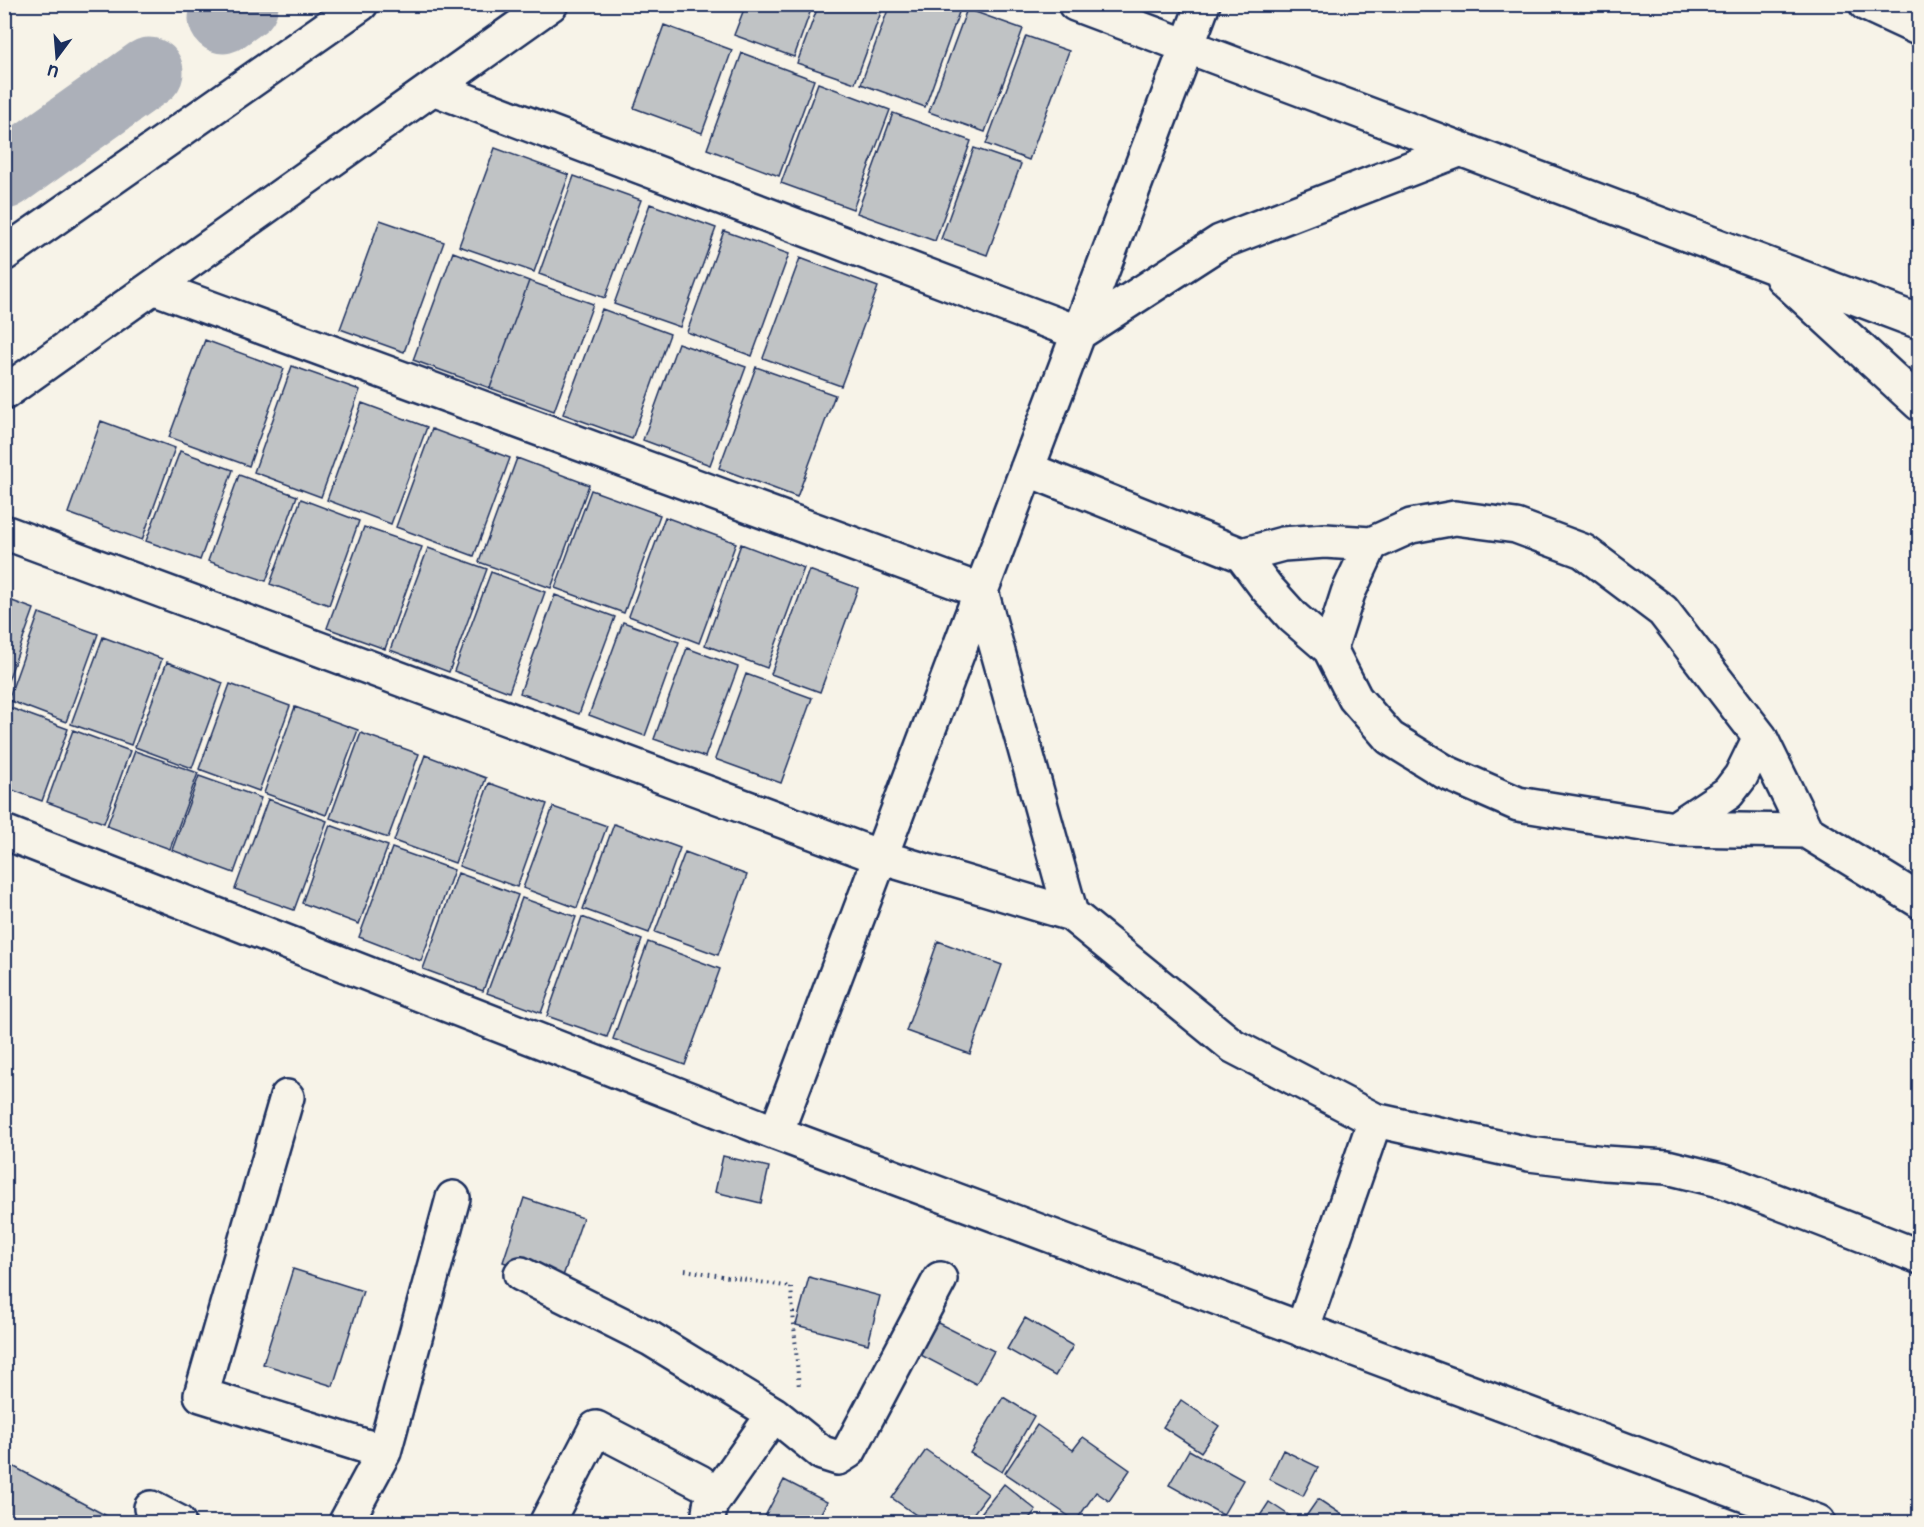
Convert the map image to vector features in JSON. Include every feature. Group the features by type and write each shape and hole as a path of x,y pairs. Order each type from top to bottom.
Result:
{"street":[{"path":"4,254 361,4"},
{"path":"4,393 551,4"},
{"path":"1075,4 1920,322"},
{"path":"776,1133 1203,4"},
{"path":"1866,4 1920,28"},
{"path":"433,88 1079,333"},
{"path":"1079,333 1220,242 1461,149"},
{"path":"1769,266 1920,404"},
{"path":"153,287 981,591"},
{"path":"1027,469 1242,555 1266,587 1293,616 1330,649 1355,698 1390,738 1445,772 1518,804 1674,829 1806,831 1920,901"},
{"path":"1242,555 1283,544 1325,541 1371,544 1411,526 1455,518 1516,526 1583,551 1663,611 1760,737 1806,831"},
{"path":"4,532 880,857 1071,914 1233,1046 1375,1120 1529,1154 1604,1163 1667,1167 1724,1181 1920,1257"},
{"path":"1330,649 1348,593 1371,544"},
{"path":"981,591 1071,914"},
{"path":"1674,829 1728,793 1741,776 1760,737"},
{"path":"4,832 776,1133 1818,1522"},
{"path":"287,1097 201,1395 384,1452"},
{"path":"1302,1330 1375,1120"},
{"path":"346,1522 384,1452 453,1198"},
{"path":"521,1274 651,1339 774,1414 822,1453 838,1458 849,1451 940,1279"},
{"path":"708,1522 710,1505 774,1414"},
{"path":"547,1522 596,1428 700,1482"}],"path":[{"path":"685,1270 791,1287 800,1388 774,1414"}],"building":[{"path":"746,4 813,4 794,57 734,35"},
{"path":"819,4 884,4 855,83 797,63"},
{"path":"890,4 962,4 925,107 861,84"},
{"path":"967,9 1023,29 985,132 929,112"},
{"path":"664,25 732,50 702,133 634,108"},
{"path":"1026,36 1069,51 1029,160 986,144"},
{"path":"742,53 814,80 779,176 707,149"},
{"path":"818,83 890,110 853,209 781,183"},
{"path":"893,113 971,141 935,241 857,213"},
{"path":"495,148 569,175 534,272 459,246"},
{"path":"974,148 1021,164 987,255 941,239"},
{"path":"574,176 641,200 605,298 539,274"},
{"path":"650,204 716,228 680,327 614,304"},
{"path":"380,220 444,242 404,352 340,329"},
{"path":"724,231 789,254 752,356 687,332"},
{"path":"453,252 529,281 490,388 413,360"},
{"path":"800,258 878,287 841,386 763,358"},
{"path":"529,281 593,304 554,411 490,388"},
{"path":"602,309 670,334 632,439 563,414"},
{"path":"205,340 284,369 249,466 169,437"},
{"path":"678,343 746,367 710,465 643,440"},
{"path":"292,366 360,390 321,497 254,472"},
{"path":"756,367 835,395 797,497 719,468"},
{"path":"362,403 427,427 391,524 327,500"},
{"path":"101,421 175,448 142,540 68,513"},
{"path":"432,429 510,458 474,556 396,527"},
{"path":"180,451 233,470 200,560 146,541"},
{"path":"517,458 589,485 551,588 479,562"},
{"path":"239,475 297,496 266,581 208,561"},
{"path":"591,490 660,515 624,613 555,588"},
{"path":"301,499 359,521 329,605 270,584"},
{"path":"665,517 736,543 699,643 629,616"},
{"path":"364,527 422,547 385,649 327,628"},
{"path":"741,544 804,568 767,668 705,645"},
{"path":"428,548 487,569 449,672 390,650"},
{"path":"809,570 858,588 820,692 771,674"},
{"path":"491,572 545,592 509,692 454,671"},
{"path":"555,595 615,617 579,714 520,693"},
{"path":"4,598 34,609 6,686 4,685"},
{"path":"39,613 98,634 66,722 8,700"},
{"path":"623,622 679,642 645,736 589,715"},
{"path":"103,637 162,659 131,745 71,724"},
{"path":"687,648 738,667 705,757 654,739"},
{"path":"167,662 223,683 192,768 135,747"},
{"path":"746,674 812,698 781,783 715,759"},
{"path":"230,684 290,706 259,791 199,769"},
{"path":"8,707 68,729 42,801 4,787 4,716"},
{"path":"295,707 358,730 326,815 264,793"},
{"path":"73,730 130,751 104,823 47,802"},
{"path":"361,733 419,754 388,838 330,818"},
{"path":"135,751 198,773 170,849 107,826"},
{"path":"425,755 486,778 455,863 394,841"},
{"path":"199,776 261,798 234,873 172,850"},
{"path":"489,783 547,804 517,887 459,866"},
{"path":"268,799 327,821 294,910 235,889"},
{"path":"553,807 607,826 577,908 523,888"},
{"path":"614,824 680,848 649,933 583,909"},
{"path":"330,825 388,846 359,924 302,903"},
{"path":"392,848 454,870 421,961 359,937"},
{"path":"685,852 747,875 718,955 655,932"},
{"path":"458,873 518,895 483,991 423,969"},
{"path":"522,898 576,917 541,1013 487,993"},
{"path":"582,917 642,940 607,1037 547,1016"},
{"path":"938,941 1002,965 970,1054 906,1031"},
{"path":"648,942 720,969 685,1065 613,1039"},
{"path":"723,1156 769,1167 761,1203 715,1192"},
{"path":"524,1198 583,1218 561,1282 503,1262"},
{"path":"293,1269 363,1291 333,1386 263,1364"},
{"path":"809,1277 880,1296 868,1344 796,1325"},
{"path":"1025,1318 1073,1346 1055,1376 1007,1349"},
{"path":"932,1320 994,1351 976,1384 915,1352"},
{"path":"1003,1397 1034,1416 1002,1472 970,1453"},
{"path":"1181,1400 1219,1426 1201,1452 1163,1427"},
{"path":"1037,1425 1073,1450 1083,1437 1130,1470 1109,1501 1096,1492 1076,1521 1005,1473"},
{"path":"926,1450 988,1494 967,1522 926,1522 892,1498"},
{"path":"1189,1450 1243,1480 1223,1515 1169,1485"},
{"path":"1283,1450 1318,1467 1303,1496 1269,1479"},
{"path":"5,1462 118,1522 4,1522"},
{"path":"784,1480 827,1502 816,1522 762,1522"},
{"path":"1004,1484 1036,1510 1026,1522 974,1522"},
{"path":"1318,1499 1353,1522 1302,1522"},
{"path":"1269,1502 1299,1522 1256,1522"}],"waterway":[{"path":"223,19 244,4"},
{"path":"4,175 149,72"}]}
